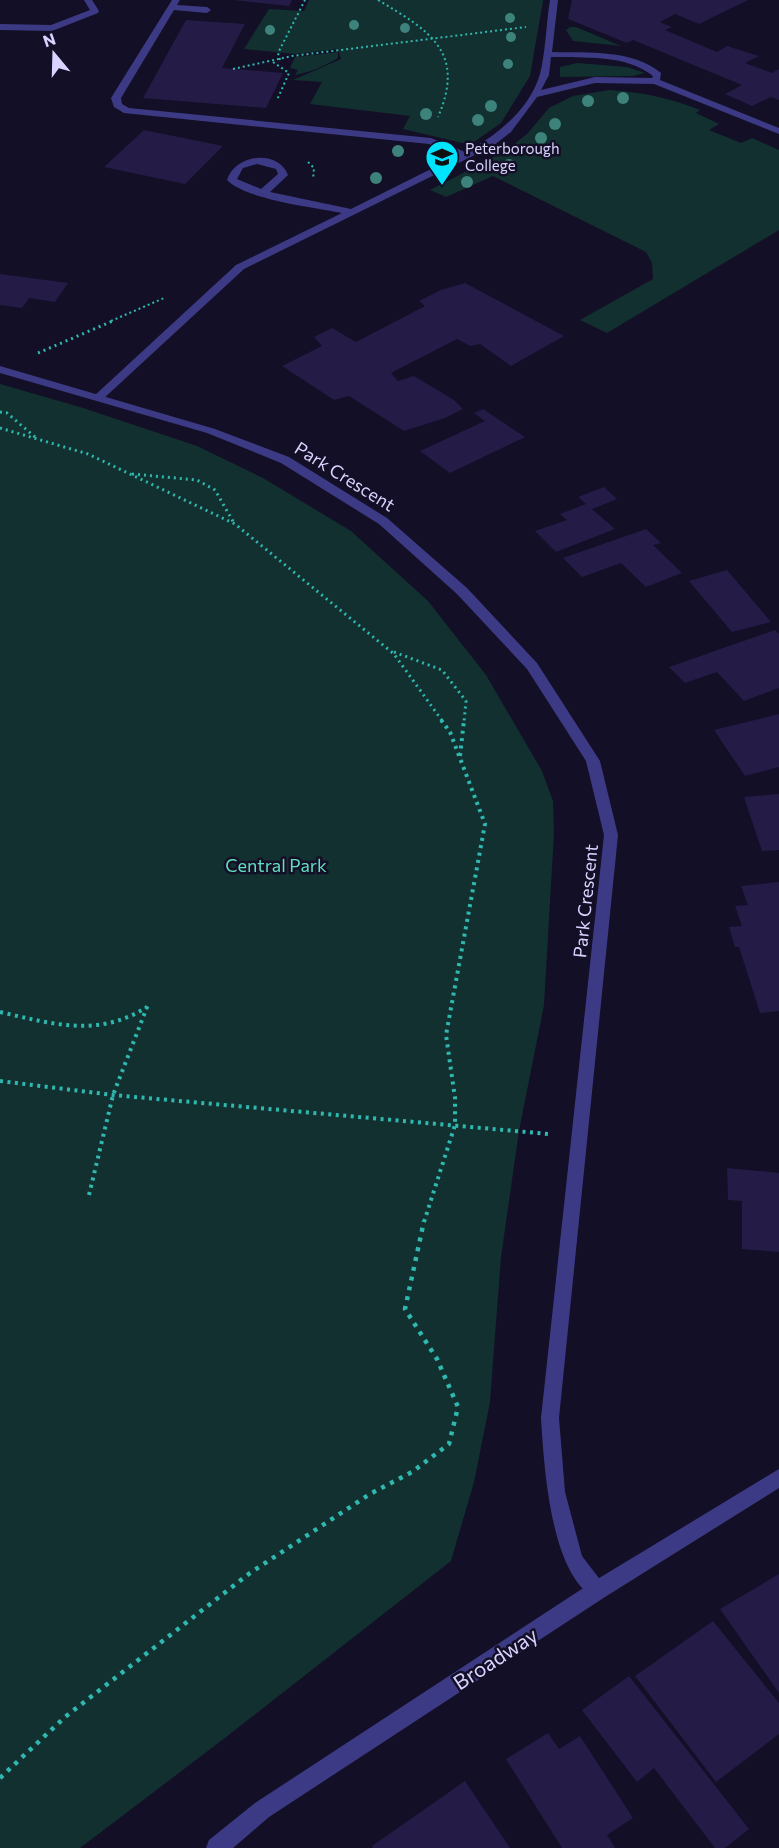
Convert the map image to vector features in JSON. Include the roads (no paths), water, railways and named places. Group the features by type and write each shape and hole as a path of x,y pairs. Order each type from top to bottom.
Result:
{"street":[{"path":"0,27 52,28 95,11 88,0"},
{"path":"98,398 240,267 490,144 508,130 534,95 544,75 554,0"},
{"path":"207,10 174,4 116,98 117,105 127,111 425,141 465,156"},
{"path":"547,54 634,62 654,70 658,75 656,81"},
{"path":"534,95 567,85 595,80 656,81 779,131"},
{"path":"264,192 281,179 283,175 280,167 269,163 254,162 235,170 232,180 238,186 264,192 352,212"},
{"name":"Park Crescent","path":"0,369 211,431 285,460 383,521 462,591 532,666 593,761 611,835 550,1418 556,1492 574,1561 598,1590"},
{"name":"Broadway","path":"218,1848 262,1810 598,1590 779,1478"}],"place":[{"name":"Peterborough College","path":"442,186"}],"park label":[{"name":"Central Park","path":"276,865"}]}
